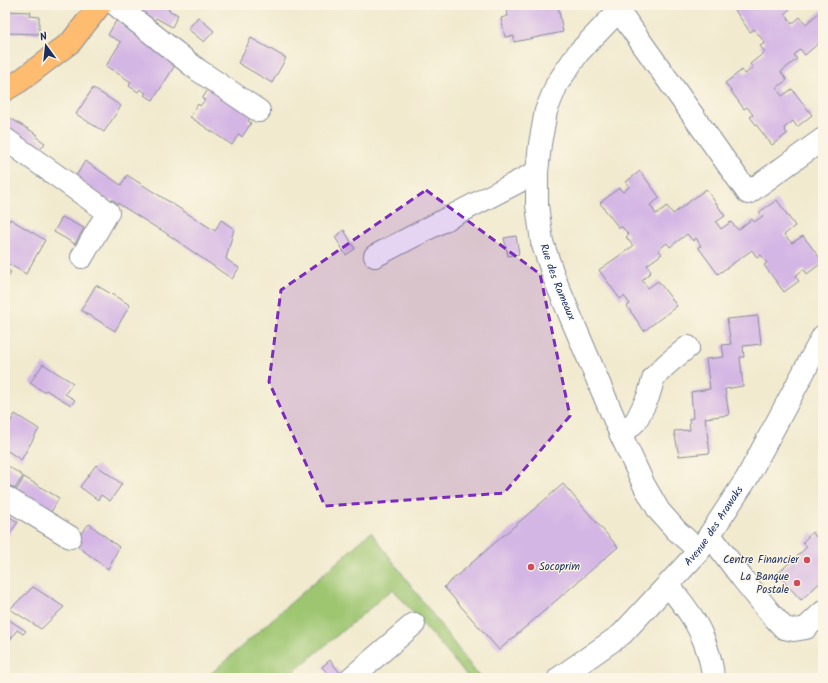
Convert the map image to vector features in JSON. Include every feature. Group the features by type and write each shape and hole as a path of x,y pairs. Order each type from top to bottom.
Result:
{"main road":[{"path":"5,90 20,81 71,42 100,5"}],"street":[{"path":"116,5 198,70 259,111"},
{"path":"621,8 748,193 823,139"},
{"name":"Rue des Rameaux","path":"621,8 578,53 557,84 546,111 540,144 538,172 537,205 542,242 555,280 621,435 644,485 660,511 676,530 705,543 784,628 794,630 806,628 823,612"},
{"path":"5,139 108,212 82,257"},
{"path":"375,256 538,172"},
{"name":"Avenue des Arawaks","path":"558,678 622,634 705,543 747,478 823,336"},
{"path":"621,435 636,421 648,396 654,377 688,347"},
{"path":"5,496 70,536"},
{"path":"668,585 693,618 706,646 713,670 713,678"},
{"path":"351,678 414,624"}],"highlighted area":[{"path":"426,190 540,274 570,416 504,493 325,506 269,382 281,290"}],"green space":[{"path":"371,532 480,678 468,678 393,589 286,678 206,678"}],"building":[{"path":"132,5 171,5 168,10 178,15 172,27 156,18 154,21 131,8"},
{"path":"505,5 546,5 548,9 558,6 563,32 514,42 514,36 505,37 501,18 508,16"},
{"path":"740,5 794,5 785,13 792,24 800,17 806,24 823,9 823,46 820,42 805,55 800,49 794,55 797,59 781,72 787,80 776,88 782,96 792,89 812,115 797,127 793,121 784,128 787,134 772,145 750,117 753,115 747,107 744,109 725,83 742,70 745,74 753,68 750,64 765,52 760,46 765,43 754,29 750,32 734,9"},
{"path":"5,11 31,12 30,16 39,17 39,34 5,33"},
{"path":"198,17 214,31 204,42 188,29"},
{"path":"116,21 130,28 178,60 153,100 144,95 146,93 140,89 138,92 129,86 131,82 106,66 121,42 108,35"},
{"path":"251,38 286,58 272,83 238,63"},
{"path":"93,88 121,106 104,132 76,114"},
{"path":"209,88 255,111 248,121 251,123 242,137 239,134 232,145 190,117 198,104 200,106 205,100 202,99"},
{"path":"5,115 38,135 36,137 45,143 38,153 5,132"},
{"path":"85,161 121,185 127,175 215,231 221,220 234,229 226,259 239,268 232,279 160,229 111,199 110,202 75,178"},
{"path":"640,171 660,198 650,205 656,214 667,206 673,214 706,189 725,216 716,222 721,229 731,222 738,230 752,219 754,222 763,216 759,212 777,200 795,226 784,235 792,243 803,236 823,262 807,274 804,269 795,276 799,281 784,292 764,265 767,263 761,255 757,258 752,250 718,274 698,247 701,246 696,238 693,241 687,234 670,247 667,243 658,250 662,254 647,265 651,272 642,280 648,288 658,281 677,306 644,331 627,306 630,304 624,296 620,299 599,270 633,246 626,237 629,235 622,227 619,228 600,203 619,188 623,192 629,187 626,182"},
{"path":"62,217 84,228 75,244 54,232"},
{"path":"10,219 45,240 26,274 5,262 5,229"},
{"path":"344,230 355,249 346,255 335,237"},
{"path":"516,236 519,254 508,256 504,238"},
{"path":"5,268 11,272 5,283"},
{"path":"96,285 130,305 115,331 81,310"},
{"path":"758,316 761,344 743,346 744,357 740,357 743,386 725,389 729,415 705,418 710,453 679,456 674,431 690,430 689,419 693,418 691,392 710,389 706,359 724,357 722,345 731,344 727,319"},
{"path":"43,364 73,383 65,394 75,400 71,405 46,390 44,392 30,383"},
{"path":"15,414 39,429 21,460 5,449 5,432"},
{"path":"5,464 23,476 15,489 9,485 5,490"},
{"path":"96,465 122,484 110,501 101,495 98,500 80,487"},
{"path":"24,477 59,498 50,514 14,495"},
{"name":"Socoprim","path":"563,484 618,547 499,650 444,587"},
{"path":"5,514 18,522 5,540"},
{"path":"89,524 119,547 108,569 73,543"},
{"name":"Centre Financier","path":"823,531 823,580 801,600 777,574 807,547 803,542 812,532 816,537"},
{"path":"33,587 64,607 41,629 10,609"},
{"path":"5,617 26,631 23,634 17,630 5,647"},
{"path":"330,660 343,677 332,678 322,667"}],"place":[{"name":"Centre Financier","path":"807,560"},
{"name":"Socoprim","path":"531,567"},
{"name":"La Banque Postale","path":"797,583"}]}
